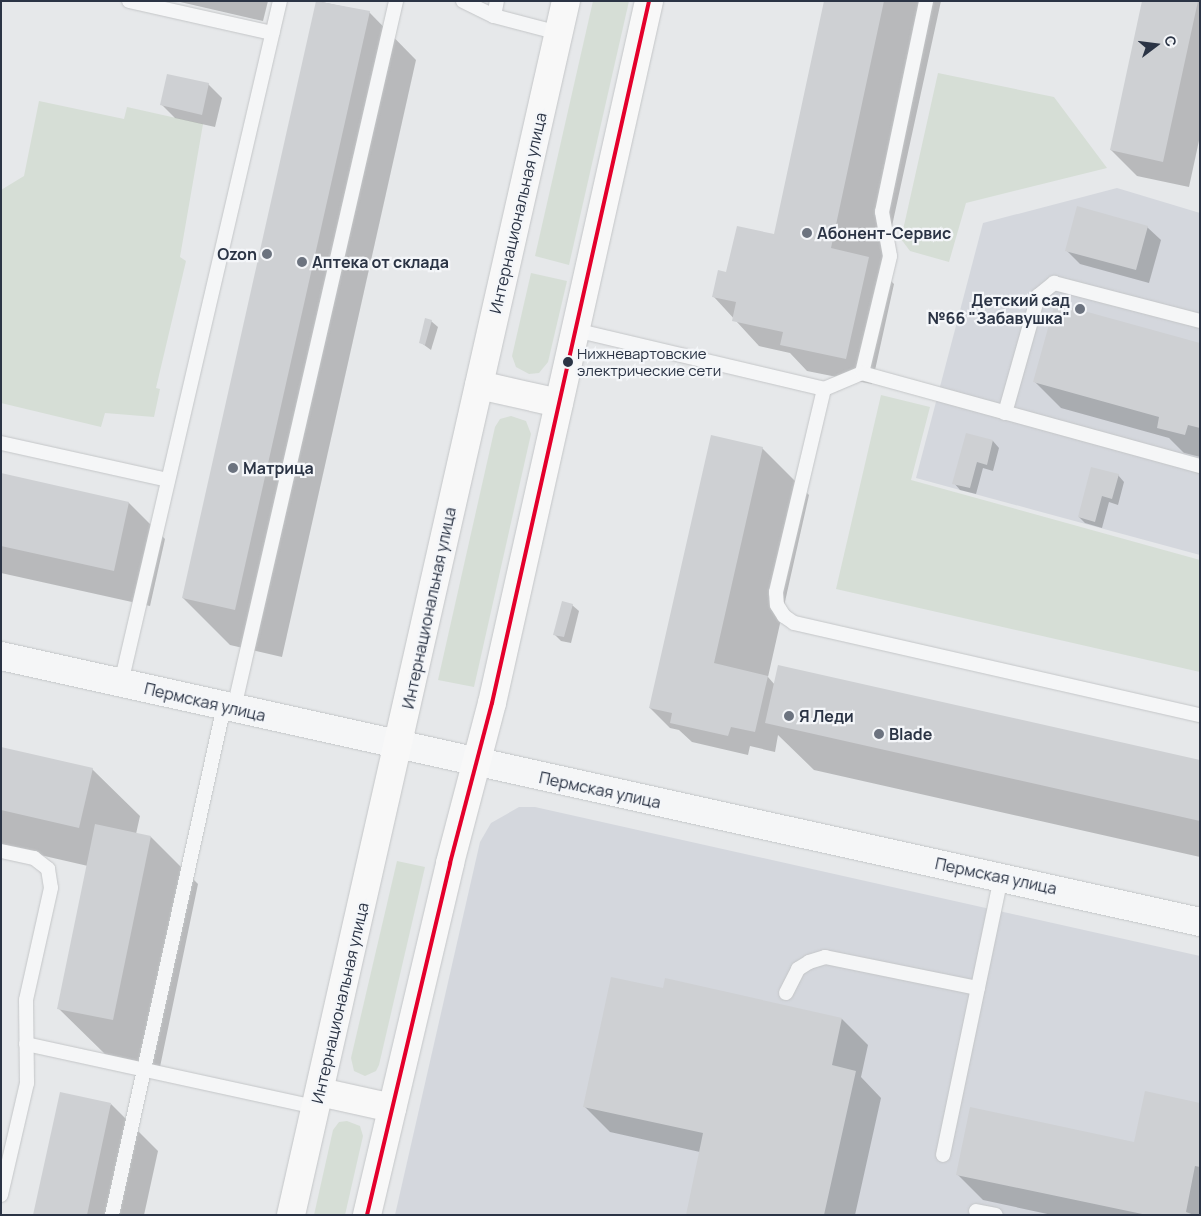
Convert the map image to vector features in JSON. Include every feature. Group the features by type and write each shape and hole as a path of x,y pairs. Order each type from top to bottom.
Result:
{"main road":[{"name":"Интернациональная улица","path":"291,1215 566,1"},
{"path":"368,1215 392,1108 476,763 649,1"},
{"path":"479,385 559,403"},
{"path":"318,1100 392,1108"}],"street":[{"name":"Пермская улица","path":"1,656 476,763 1200,922"}],"lane":[{"path":"130,1 272,33"},
{"path":"121,683 280,1"},
{"path":"112,1215 144,1069 396,1"},
{"path":"463,1 494,16 559,33"},
{"path":"494,16 497,1"},
{"path":"862,374 890,256 882,212 926,1"},
{"path":"1005,413 1038,296 1054,283 1200,321"},
{"path":"575,330 824,389 862,374 1200,466"},
{"path":"824,389 776,592 777,605 784,616 794,623 1200,715"},
{"path":"1,443 168,480"},
{"path":"1,851 34,858 48,869 51,888 26,1000 27,1084 1,1195"},
{"path":"943,1155 1001,878"},
{"path":"786,992 798,970 809,962 825,957 978,988"},
{"path":"26,1044 144,1069 318,1100"},
{"path":"1,1126 16,1129"},
{"path":"976,1211 996,1215"}],"shaded area":[{"path":"593,1 629,1 569,265 535,256"},
{"path":"938,73 1054,97 1107,168 966,203 949,262 910,251 901,239"},
{"path":"39,101 124,119 127,107 203,124 180,257 186,261 156,388 160,389 154,417 105,413 101,427 1,403 1,190 24,176"},
{"name":"Детский сад №66 \"Забавушка\"","path":"1117,188 1200,213 1200,555 916,478 983,223"},
{"path":"531,273 567,281 548,362 539,373 529,374 516,367 512,356"},
{"path":"881,395 930,407 911,480 1200,560 1200,672 836,589"},
{"path":"511,416 526,421 531,434 474,687 438,680 495,427 500,419"},
{"path":"519,807 535,807 1200,956 1200,1215 395,1215 480,842 491,823"},
{"path":"397,861 425,867 379,1065 376,1071 365,1076 354,1071 351,1058"},
{"path":"347,1121 360,1126 363,1136 345,1215 314,1215 333,1130 339,1122"}],"building":[{"path":"316,1 370,11 235,610 182,598"},
{"path":"824,1 884,1 831,248 869,257 846,359 780,345 783,332 732,321 736,302 712,297 718,270 726,272 737,226 774,234"},
{"path":"1142,1 1198,1 1163,162 1110,150"},
{"path":"167,74 209,83 202,115 160,105"},
{"path":"1077,206 1148,226 1136,270 1065,251"},
{"path":"1055,303 1200,343 1200,428 1188,425 1185,435 1157,428 1159,417 1033,382"},
{"path":"425,318 432,320 425,345 419,343"},
{"path":"966,433 993,440 987,465 977,462 970,488 952,484"},
{"path":"711,435 763,447 714,663 768,676 755,732 731,727 728,736 670,723 672,713 649,708"},
{"path":"1091,467 1119,474 1112,499 1102,496 1095,522 1078,517"},
{"path":"1,473 129,502 114,571 1,546"},
{"path":"562,601 573,604 564,637 553,635"},
{"path":"778,665 1200,760 1200,821 765,723"},
{"path":"1,747 93,768 79,828 1,810"},
{"path":"95,824 151,836 113,1020 57,1009"},
{"path":"611,977 663,988 665,978 842,1018 832,1065 856,1071 824,1215 686,1215 703,1133 583,1107"},
{"path":"1145,1091 1200,1103 1200,1167 1195,1166 1186,1212 1194,1215 1147,1215 956,1175 970,1107 1134,1142"},
{"path":"60,1092 111,1103 87,1215 33,1215"}],"transit line":[{"path":"367,1215 450,863 492,703 649,1"}],"place":[{"name":"Абонент-Сервис","path":"807,233"},
{"name":"Ozon","path":"267,254"},
{"name":"Аптека от склада","path":"302,262"},
{"name":"Детский сад №66 \"Забавушка\"","path":"1080,309"},
{"name":"Нижневартовские электрические сети","path":"568,362"},
{"name":"Матрица","path":"233,468"},
{"name":"Я Леди","path":"789,716"},
{"name":"Blade","path":"879,734"}]}
